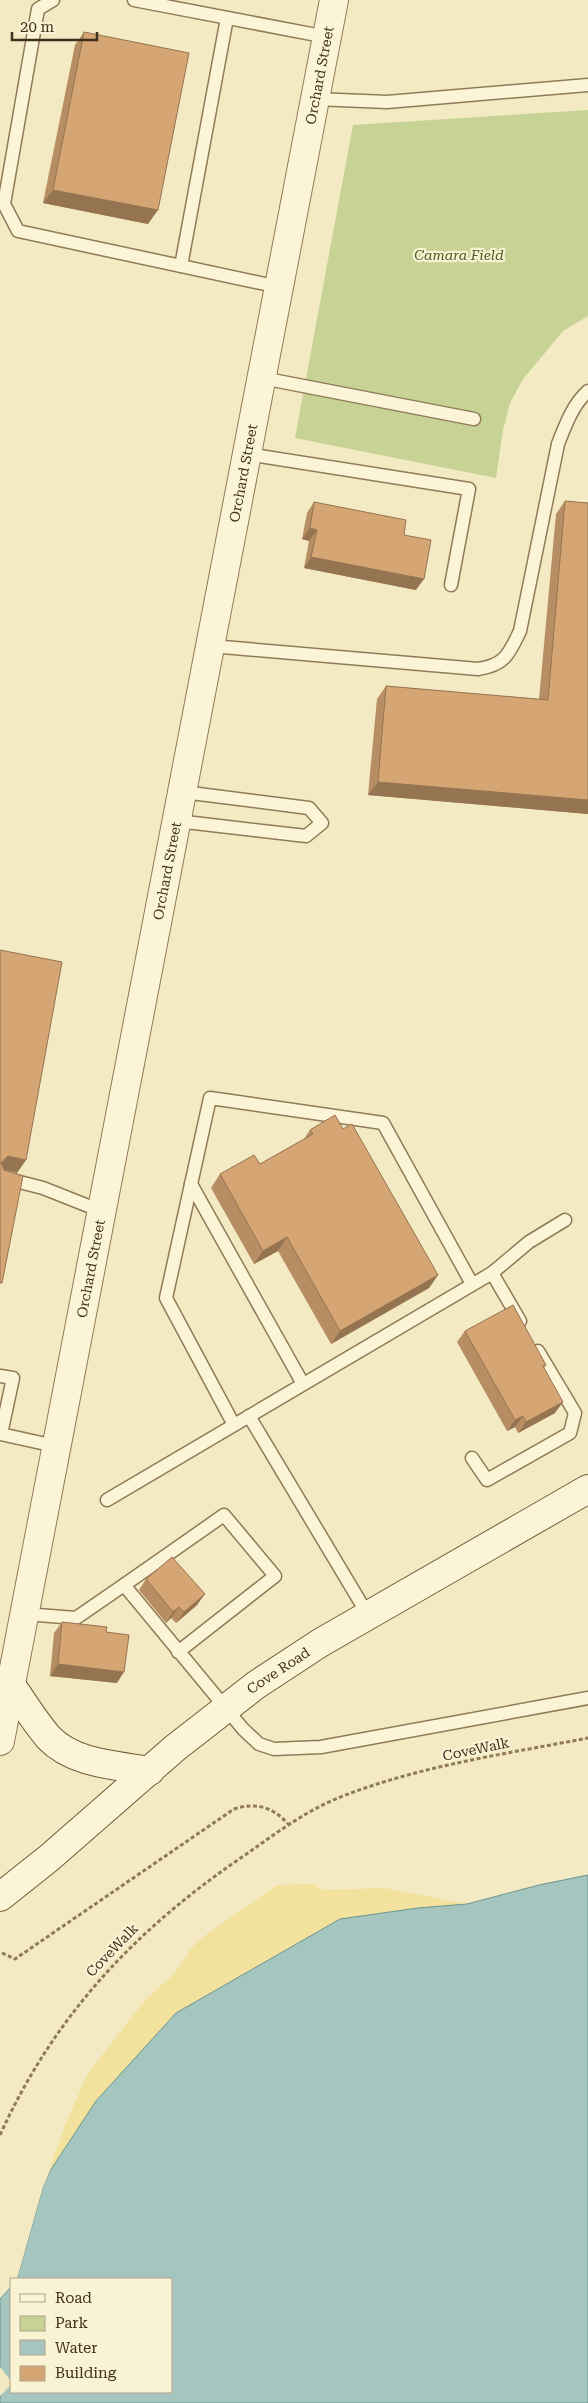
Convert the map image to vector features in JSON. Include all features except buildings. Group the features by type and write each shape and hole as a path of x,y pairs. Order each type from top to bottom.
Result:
{"street":[{"name":"Orchard Street","path":"0,1741 5,1684 25,1614 55,1446 183,792 334,0"},
{"name":"Cove Road","path":"0,1897 49,1858 226,1707 320,1643 588,1489"},
{"path":"5,1684 50,1738 62,1748 85,1759 150,1771"}],"lane":[{"path":"53,0 38,10 4,204 18,231 279,287"},
{"path":"134,0 327,37"},
{"path":"180,266 227,18"},
{"path":"315,99 387,102 588,85"},
{"path":"262,378 474,419"},
{"path":"211,646 478,669 498,664 511,650 520,631 558,444 568,420 582,396 588,391"},
{"path":"247,454 469,489 451,585"},
{"path":"177,821 306,836 322,823 309,808 183,792"},
{"path":"234,1425 166,1298 210,1098 383,1123 472,1284"},
{"path":"0,1177 44,1188 101,1211"},
{"path":"191,1184 303,1384"},
{"path":"107,1500 492,1273 529,1242 565,1220"},
{"path":"472,1458 487,1480 570,1433 575,1413 492,1273"},
{"path":"0,1376 13,1378 1,1437 55,1446"},
{"path":"250,1416 368,1615"},
{"path":"25,1614 76,1618 224,1515 275,1576 178,1652"},
{"path":"124,1585 244,1729 259,1744 274,1749 288,1750 320,1747 588,1698"}],"path":[{"name":"CoveWalk","path":"0,2135 33,2070 74,2010 107,1970 144,1932 187,1895 288,1824 338,1798 398,1779 455,1764 588,1738"},
{"path":"2,1953 15,1958 234,1809 256,1805 279,1814 288,1824"}],"green space":[{"name":"Camara Field","path":"588,110 588,316 563,331 523,379 510,403 503,430 496,478 295,438 353,125"}],"sand":[{"path":"313,1884 323,1890 384,1888 467,1904 43,2187 65,2125 88,2073 146,1999 175,1973 196,1942 277,1885"}],"water":[{"path":"588,1875 588,2403 0,2403 0,2299 10,2288 10,2393 172,2393 172,2278 17,2278 43,2187 50,2171 96,2101 176,2013 340,1919 418,1908 467,1904 539,1885"}],"pier":[{"path":"55,2159 43,2187 17,2278 15,2278 41,2187"},
{"path":"0,2367 10,2380 10,2386 0,2396"}]}
